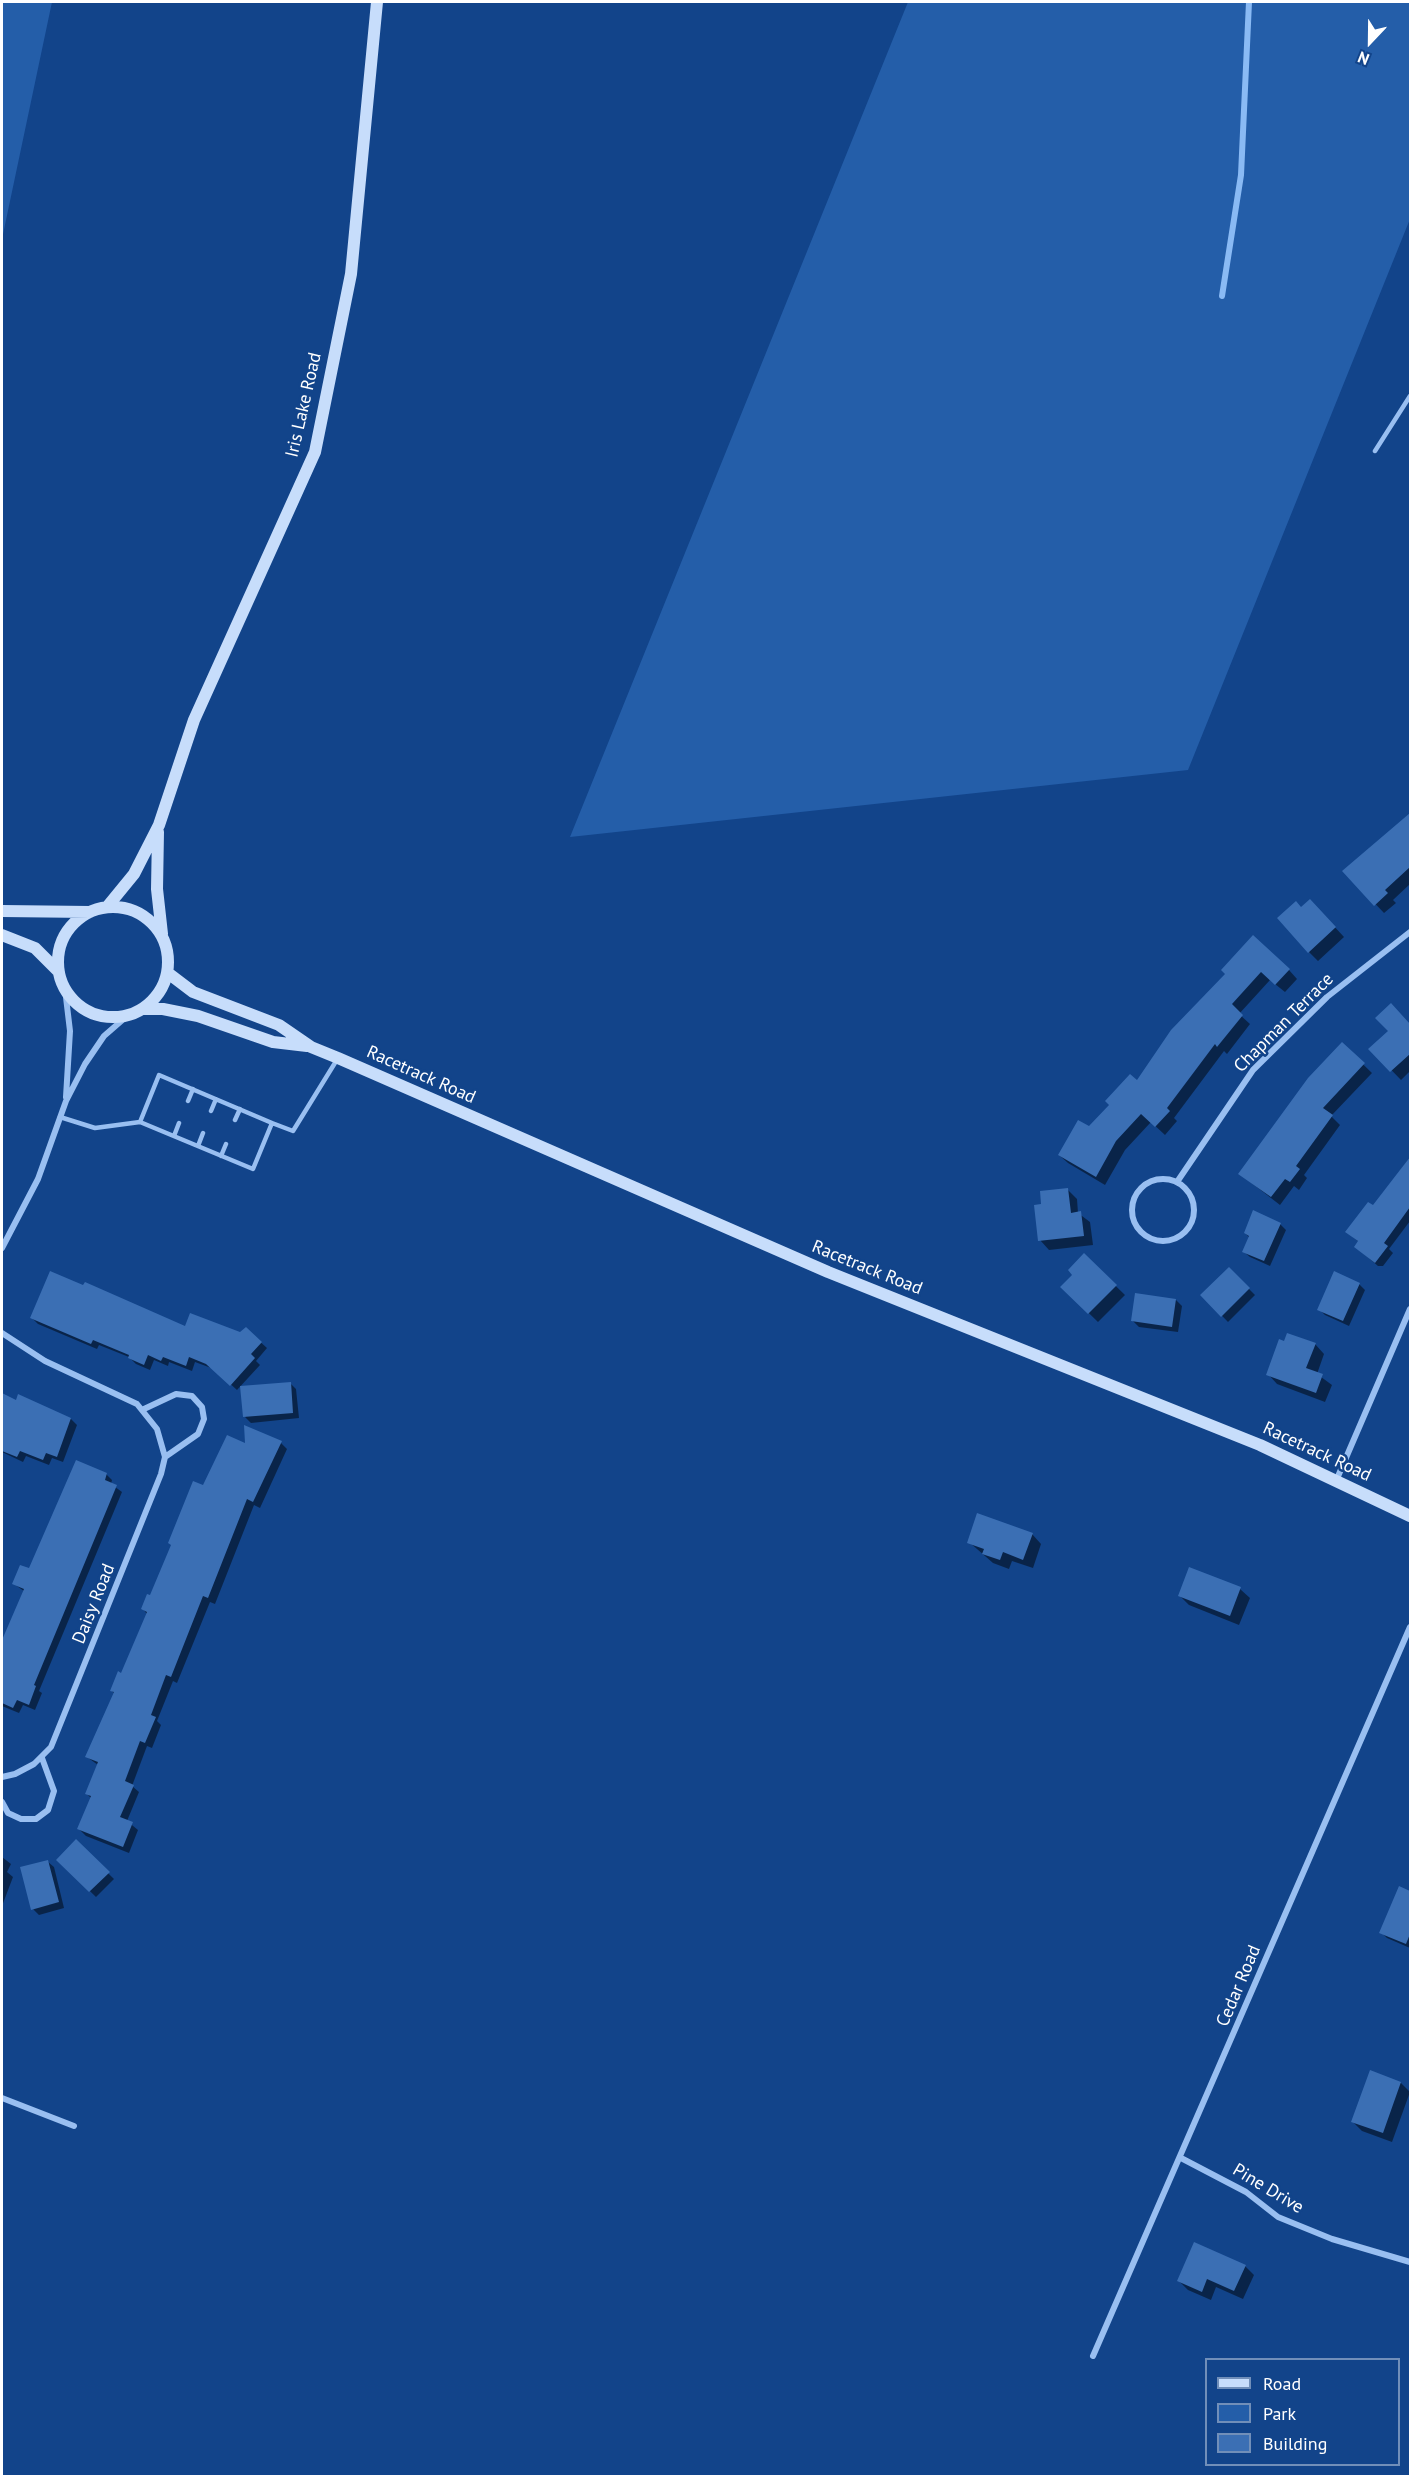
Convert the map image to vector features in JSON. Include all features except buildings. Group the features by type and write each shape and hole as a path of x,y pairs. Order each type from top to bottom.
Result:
{"street":[{"name":"Iris Lake Road","path":"107,907 134,874 159,825 194,720 315,452 351,274 377,2"},
{"name":"Iris Lake Road","path":"159,825 157,889 162,935"},
{"path":"2,911 90,912 107,907 123,908 139,913 152,922 162,935 167,947 168,973 159,993 144,1009 127,1016 109,1018 92,1013 76,1004 65,989"},
{"path":"66,1101 70,1031 58,954 64,937 75,922 90,912"},
{"name":"Chapman Terrace","path":"1178,1182 1253,1070 1327,997 1410,932"},
{"path":"2,935 35,948 59,972"},
{"name":"Racetrack Road","path":"168,973 193,992 279,1025 311,1047 828,1272 1260,1445 1410,1516"},
{"name":"Racetrack Road","path":"144,1009 163,1009 198,1016 273,1041 311,1047"},
{"path":"2,1248 38,1179 66,1101 104,1036 127,1016"},
{"path":"1168,1178 1178,1182 1186,1188 1194,1208 1188,1229 1170,1240 1149,1238 1134,1224 1131,1214 1134,1195 1149,1181 1168,1178"},
{"path":"1336,1481 1410,1309"},
{"path":"2,1333 45,1361 126,1397 144,1409 157,1428 165,1456 198,1434 204,1419 202,1407 192,1396 176,1394 144,1409"},
{"name":"Daisy Road","path":"2,1777 15,1774 42,1758 55,1738 161,1473 165,1456"},
{"name":"Cedar Road","path":"1093,2356 1410,1628"},
{"path":"2,1802 8,1813 22,1820 36,1819 48,1810 54,1791 42,1758"},
{"path":"2,2098 74,2126"},
{"name":"Pine Drive","path":"1181,2158 1246,2192 1278,2217 1332,2239 1410,2262"}],"lane":[{"path":"1375,451 1410,396"},
{"path":"140,1122 159,1075 293,1131 338,1058"},
{"path":"188,1101 193,1089"},
{"path":"211,1111 216,1099"},
{"path":"236,1120 240,1109"},
{"path":"60,1117 95,1128 140,1122 253,1169 272,1123"},
{"path":"174,1136 179,1123"},
{"path":"198,1146 203,1133"},
{"path":"221,1156 226,1144"}],"green space":[{"path":"2,2 52,2 2,239"},
{"path":"908,2 1410,2 1410,219 1188,770 570,837"}],"waterway":[{"path":"1222,296 1241,175 1249,2"}]}
